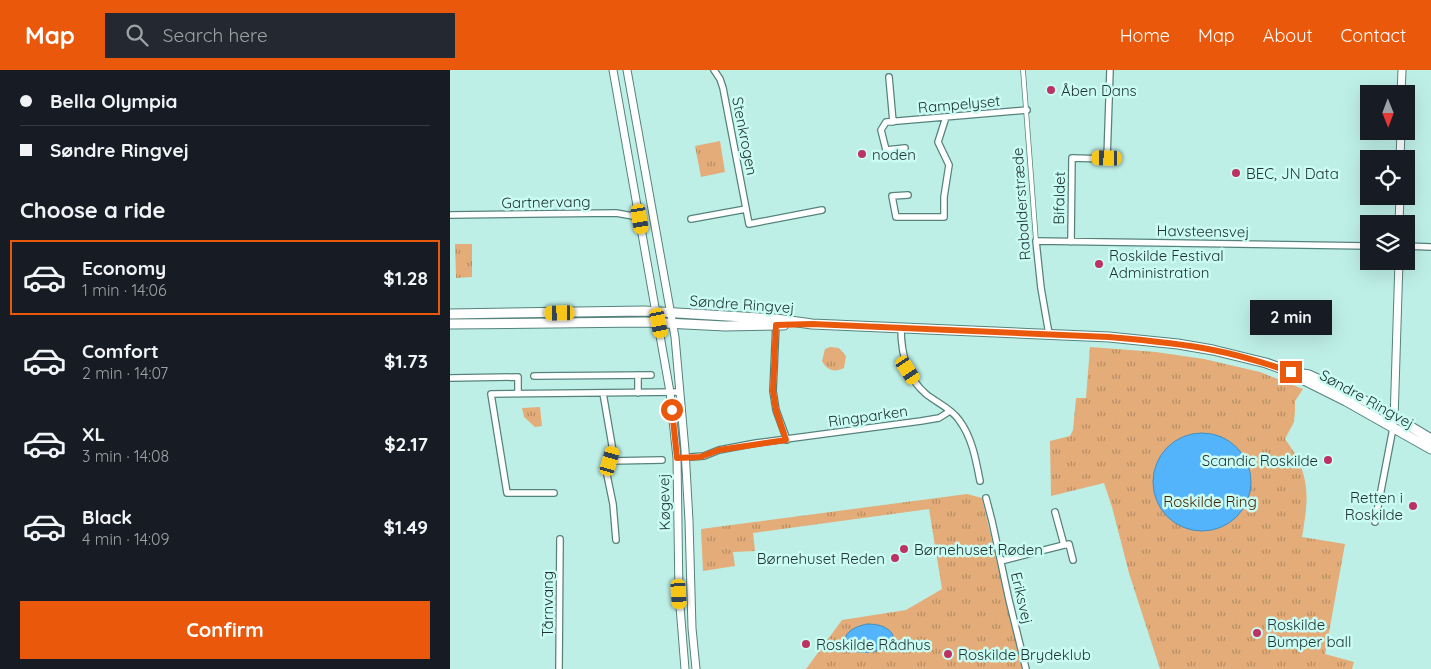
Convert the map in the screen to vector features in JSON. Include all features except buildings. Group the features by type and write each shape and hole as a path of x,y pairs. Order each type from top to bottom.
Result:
{"main road":[{"name":"Søndre Ringvej","path":"450,314 670,312 776,322 1109,337 1185,345 1239,356 1291,372 1309,375 1370,404 1431,439"},
{"name":"Søndre Ringvej","path":"450,324 673,323 725,326 776,322"},
{"name":"Søndre Ringvej","path":"1291,372 1431,449"}],"street":[{"name":"Køgevej","path":"613,70 670,392 677,458 679,594 685,669"},
{"name":"Køgevej","path":"627,70 673,323 686,457 692,628 696,669"},
{"name":"Stenkrogen","path":"714,70 723,88 746,209"},
{"name":"Rabalderstræde","path":"1024,70 1036,241 1041,288 1049,334"},
{"name":"Bifaldet","path":"1071,242 1072,158 1107,158 1110,70"},
{"path":"1401,85 1402,70"},
{"path":"889,77 893,122 886,122 881,130 886,150 905,148"},
{"name":"Rampelyset","path":"893,122 1027,110"},
{"path":"908,195 892,196 896,217 944,217 944,197 949,165 938,142 946,117"},
{"path":"691,219 746,209 749,224 822,210"},
{"name":"Gartnervang","path":"450,215 616,213 640,219"},
{"name":"Havsteensvej","path":"1036,241 1360,246"},
{"path":"1415,246 1431,247"},
{"path":"1375,522 1393,428 1399,270"},
{"path":"776,322 773,391 776,410 786,440"},
{"name":"Ringparken","path":"901,328 904,356 908,370 925,394 958,418 970,438 980,481"},
{"path":"638,375 638,393"},
{"path":"534,376 652,375"},
{"path":"450,378 518,377 518,394"},
{"path":"554,493 508,493 491,394 680,392"},
{"path":"604,393 613,451 606,470 613,504 616,540"},
{"name":"Ringparken","path":"677,458 704,456 719,450 922,421 939,418 950,411"},
{"path":"610,461 662,460"},
{"name":"Eriksvej","path":"986,498 1026,669"},
{"path":"1056,512 1064,545 1069,544 1074,560"},
{"name":"Tårnvang","path":"559,669 560,539"},
{"name":"Eriksvej","path":"1001,561 1064,545"}],"green space":[{"path":"720,141 725,172 701,177 695,146"},
{"path":"455,244 472,244 472,277 456,278"},
{"path":"830,347 839,348 846,356 844,368 834,370 822,361 825,349"},
{"name":"Roskilde Ring","path":"1090,347 1156,352 1204,359 1260,372 1303,389 1295,401 1294,422 1285,439 1300,463 1306,486 1307,498 1302,537 1345,544 1325,654 1354,662 1352,669 1160,669 1129,573 1104,483 1051,496 1050,441 1070,436 1073,430 1076,398 1086,398"},
{"path":"540,407 542,426 535,427 524,417 522,408"},
{"path":"967,494 982,498 1022,669 806,669 842,620 906,610 942,589 929,509 753,533 755,551 733,552 735,566 703,571 701,529"}],"water":[{"path":"1202,433 1212,434 1229,441 1243,455 1250,472 1250,492 1243,509 1229,523 1212,530 1202,531 1192,530 1175,523 1161,509 1154,492 1153,482 1154,472 1161,455 1175,441 1192,434"},
{"path":"867,624 878,625 888,629 893,635 890,644 870,652 848,649 845,639 849,632"}],"place":[{"name":"Åben Dans","path":"1051,90"},
{"name":"noden","path":"862,154"},
{"name":"BEC, JN Data","path":"1236,173"},
{"name":"Roskilde Festival Administration","path":"1099,264"},
{"name":"Scandic Roskilde","path":"1328,460"},
{"name":"Retten i Roskilde","path":"1413,506"},
{"name":"Børnehuset Røden","path":"904,549"},
{"name":"Børnehuset Reden","path":"895,558"},
{"name":"Roskilde Bumper ball","path":"1257,633"},
{"name":"Roskilde Rådhus","path":"806,644"},
{"name":"Roskilde Brydeklub","path":"948,654"}],"route":[{"path":"672,410 677,458 700,457 719,450 786,440 776,410 773,391 776,325 812,324 1144,340 1213,350 1266,363 1291,372"}]}
